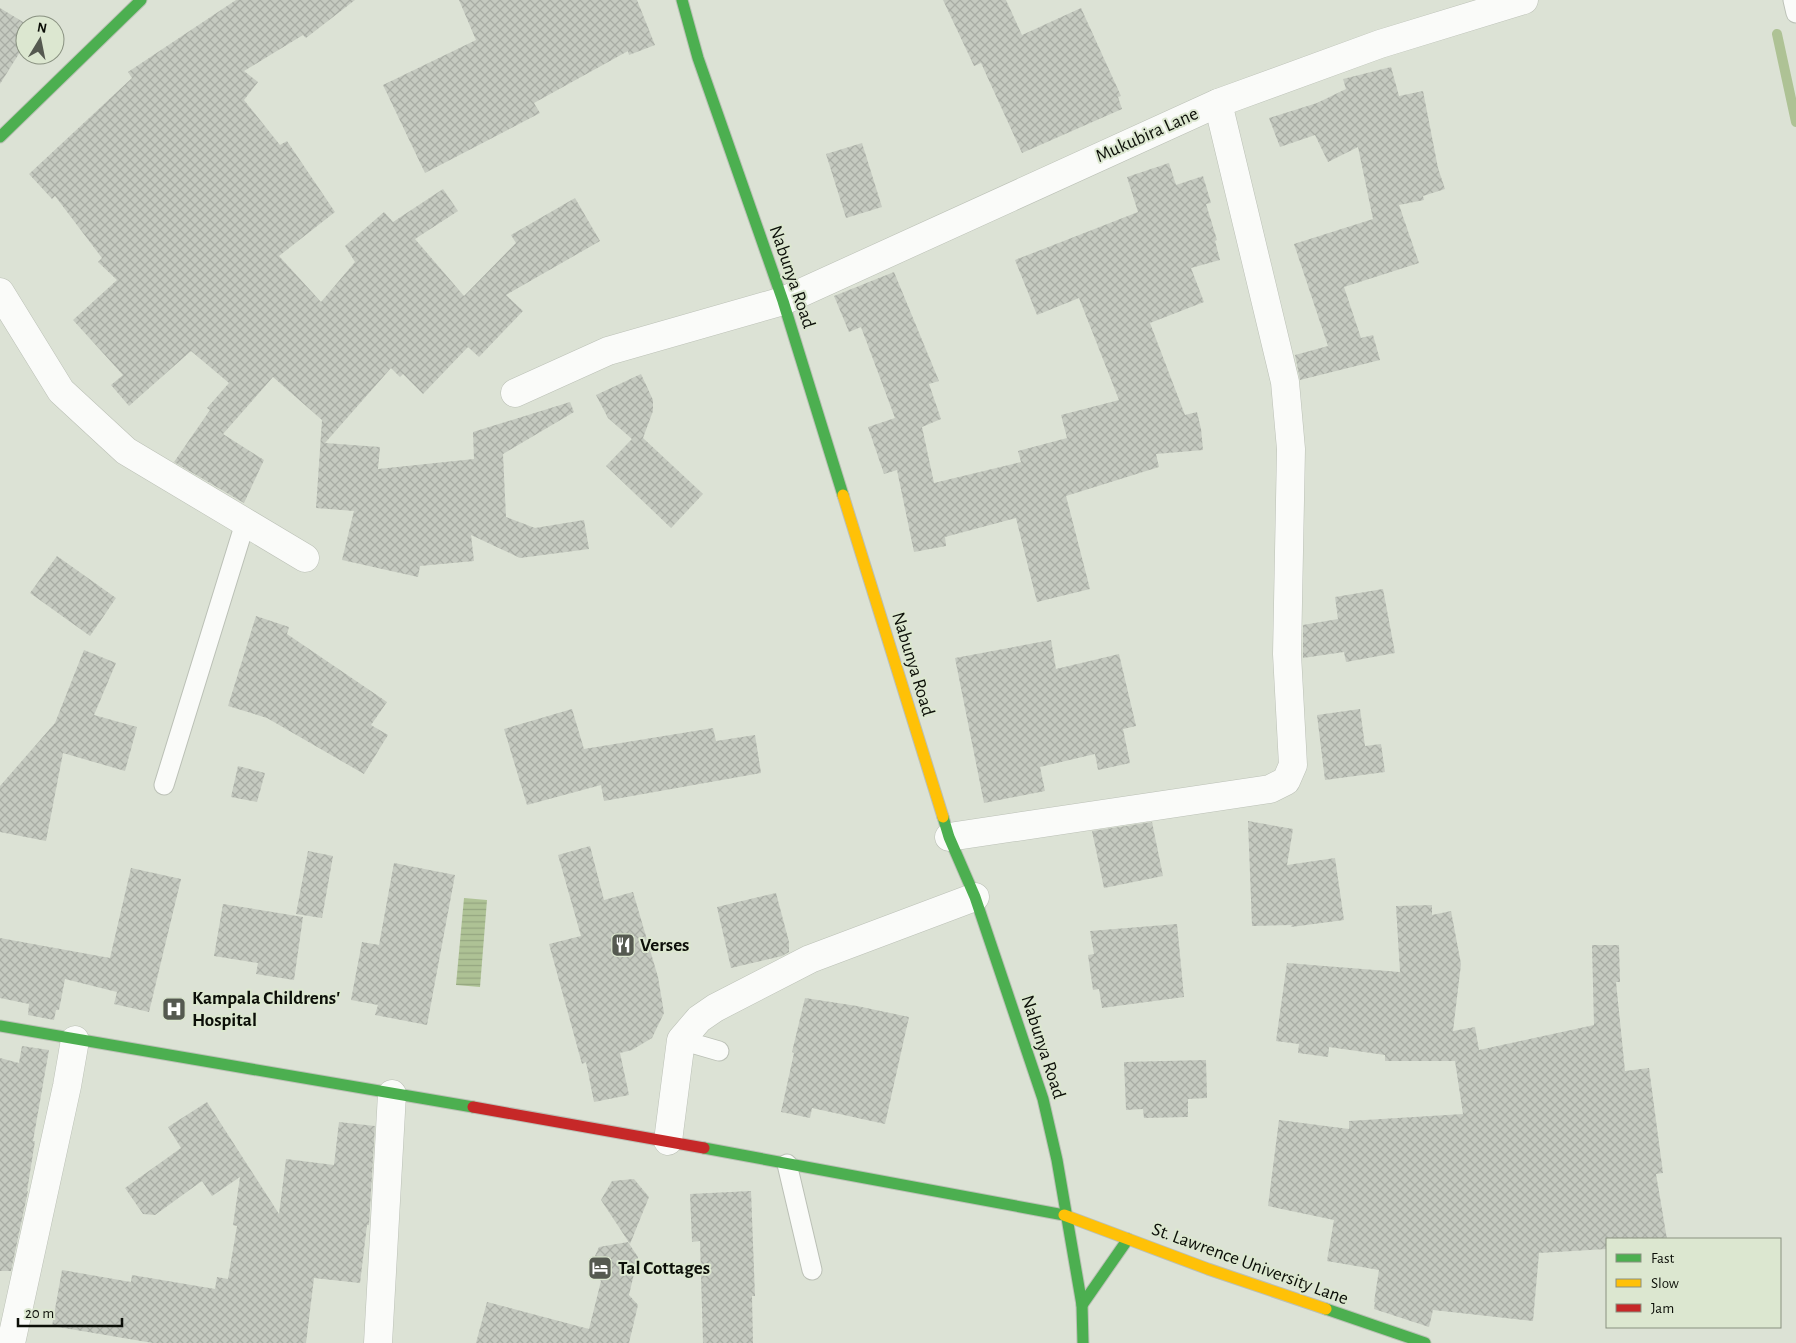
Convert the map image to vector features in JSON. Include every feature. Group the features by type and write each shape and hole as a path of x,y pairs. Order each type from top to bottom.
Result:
{"street":[{"path":"0,137 141,0"},
{"name":"Nabunya Road","path":"682,0 698,58 783,301 949,837 975,897 1043,1099 1057,1160 1082,1305 1083,1343"},
{"name":"Mukubira Lane","path":"515,394 608,351 783,301 1218,102 1490,5 1524,0"},
{"path":"949,837 1270,789 1286,780 1293,765 1287,654 1291,449 1285,382 1218,102"},
{"path":"0,292 61,391 126,451 305,558"},
{"path":"668,1141 681,1040 699,1019 715,1008 810,959 975,897"},
{"name":"St. Lawrence University Lane","path":"0,1026 668,1141 1065,1215 1208,1270 1424,1343"},
{"path":"12,1343 67,1086 75,1040"},
{"path":"378,1343 392,1094"},
{"path":"1082,1305 1128,1238"}],"lane":[{"path":"1793,0 1796,13"},
{"path":"164,784 245,523"},
{"path":"681,1040 720,1051"},
{"path":"787,1164 812,1270"}],"shaded area":[{"path":"464,898 487,900 480,987 456,985"}],"building":[{"path":"236,0 355,0 306,38 303,35 244,71 258,82 244,100 280,145 287,141 335,212 279,256 321,302 355,262 345,246 384,212 393,222 443,189 458,211 415,239 464,296 516,243 511,235 575,198 600,241 506,295 523,311 479,357 468,347 423,394 403,374 400,377 391,368 325,443 380,447 378,469 474,459 473,432 570,402 574,412 503,454 506,517 535,528 584,520 589,549 520,558 471,535 474,561 420,566 418,577 342,560 354,511 316,508 322,420 273,377 223,434 264,460 244,503 174,462 210,410 207,408 229,383 191,351 129,406 111,385 123,375 73,320 117,280 98,262 102,258 55,196 52,199 29,174 132,78 128,72"},
{"path":"459,0 637,0 655,45 629,55 628,51 534,103 540,113 425,173 383,85 476,40"},
{"path":"943,0 1006,0 1022,35 1081,8 1121,96 1118,97 1122,109 1022,153 981,63 974,66"},
{"path":"0,8 15,17 15,60 0,84"},
{"path":"1391,67 1399,96 1423,91 1438,168 1445,189 1423,196 1424,200 1399,205 1419,263 1344,287 1361,338 1373,335 1380,360 1300,380 1295,355 1328,346 1294,244 1373,219 1358,147 1328,162 1315,135 1280,147 1269,118 1317,103 1346,89 1343,79"},
{"path":"862,143 882,207 846,218 826,154"},
{"path":"1169,163 1176,185 1203,176 1211,203 1206,204 1217,240 1215,241 1220,260 1191,268 1204,302 1150,323 1185,415 1197,412 1203,450 1156,454 1159,467 1066,496 1090,589 1037,602 1016,518 945,537 946,546 914,552 897,470 884,474 868,427 895,418 861,327 849,332 834,296 894,272 939,381 929,384 941,419 922,427 934,483 1021,462 1018,451 1067,438 1061,415 1119,400 1079,298 1037,315 1015,260 1138,212 1127,177"},
{"path":"641,374 653,400 653,411 643,438 703,494 671,528 606,466 632,439 608,418 596,395"},
{"path":"57,556 116,598 90,636 30,593"},
{"path":"1383,589 1395,653 1346,662 1344,652 1303,658 1303,625 1338,619 1335,597"},
{"path":"256,616 289,627 287,634 387,702 371,725 388,735 364,774 267,718 228,706"},
{"path":"1051,640 1056,669 1119,654 1136,726 1123,729 1130,763 1098,770 1095,754 1040,767 1045,791 984,803 955,658"},
{"path":"84,650 116,663 94,715 137,727 125,771 63,753 46,841 0,832 0,786 55,723"},
{"path":"572,709 584,749 713,728 716,741 755,735 761,773 604,801 601,785 527,805 504,729"},
{"path":"1360,709 1365,746 1381,744 1385,772 1325,780 1317,715"},
{"path":"238,766 265,773 257,802 231,797"},
{"path":"1248,821 1293,829 1287,865 1335,858 1344,920 1291,927 1292,925 1252,926"},
{"path":"1152,822 1163,876 1104,888 1092,831"},
{"path":"590,846 604,900 633,892 658,977 664,1013 652,1038 632,1050 620,1053 629,1095 594,1102 586,1062 582,1064 549,944 581,936 558,855"},
{"path":"308,851 333,856 322,918 296,914"},
{"path":"394,863 455,875 427,1025 375,1015 378,1005 351,1000 362,942 379,945"},
{"path":"131,868 181,879 149,1012 114,1004 117,992 65,979 59,1010 56,1010 54,1020 28,1015 29,1004 0,998 0,938 110,958"},
{"path":"776,893 789,942 789,952 782,956 731,968 717,907"},
{"path":"223,904 303,917 294,980 256,974 258,963 214,956"},
{"path":"1432,905 1432,915 1451,911 1461,964 1453,1031 1475,1027 1479,1050 1594,1025 1592,945 1619,945 1620,982 1616,982 1625,1071 1649,1068 1663,1173 1656,1174 1667,1238 1606,1238 1606,1249 1539,1253 1533,1321 1433,1310 1429,1327 1374,1309 1379,1270 1327,1261 1334,1220 1268,1206 1279,1120 1349,1129 1349,1121 1463,1114 1455,1061 1385,1061 1385,1055 1329,1047 1328,1057 1298,1053 1299,1044 1276,1041 1287,963 1400,972 1396,906"},
{"path":"1177,924 1184,997 1102,1008 1099,989 1093,990 1088,955 1094,954 1090,931"},
{"path":"805,998 909,1017 885,1124 812,1108 810,1118 781,1112 794,1053 792,1052"},
{"path":"22,1046 49,1050 33,1141 35,1141 28,1191 11,1271 0,1271 0,1058 19,1063"},
{"path":"1206,1060 1207,1098 1188,1099 1188,1117 1144,1118 1143,1109 1126,1110 1124,1062"},
{"path":"207,1102 279,1214 286,1159 334,1165 339,1122 375,1126 369,1225 367,1225 360,1283 314,1278 306,1343 153,1343 52,1326 62,1270 131,1282 132,1275 215,1289 217,1277 228,1279 237,1226 233,1225 240,1177 212,1196 202,1181 155,1215 143,1214 125,1188 181,1148 168,1127"},
{"path":"634,1179 649,1197 630,1244 601,1200 612,1181"},
{"path":"751,1191 755,1296 752,1296 753,1343 703,1343 700,1241 692,1242 690,1194"},
{"path":"628,1242 638,1257 629,1295 638,1305 629,1343 476,1343 487,1302 589,1329 601,1281 591,1265 599,1247"}],"waterway":[{"path":"1777,34 1796,122"}],"traffic: fast":[{"path":"0,137 141,0"},
{"path":"682,0 698,58 783,301 843,495"},
{"path":"943,817 949,837 975,897 1043,1099 1057,1160 1082,1305 1083,1343"},
{"path":"0,1026 473,1107"},
{"path":"704,1148 1064,1215"},
{"path":"1082,1305 1128,1239"},
{"path":"1326,1309 1425,1343"}],"traffic: slow":[{"path":"843,495 943,817"},
{"path":"1064,1215 1208,1269 1326,1309"}],"traffic: jam":[{"path":"473,1107 704,1148"}],"place":[{"name":"Verses","path":"623,945"},
{"name":"Kampala Childrens' Hospital","path":"174,1009"},
{"name":"Tal Cottages","path":"600,1268"}]}
